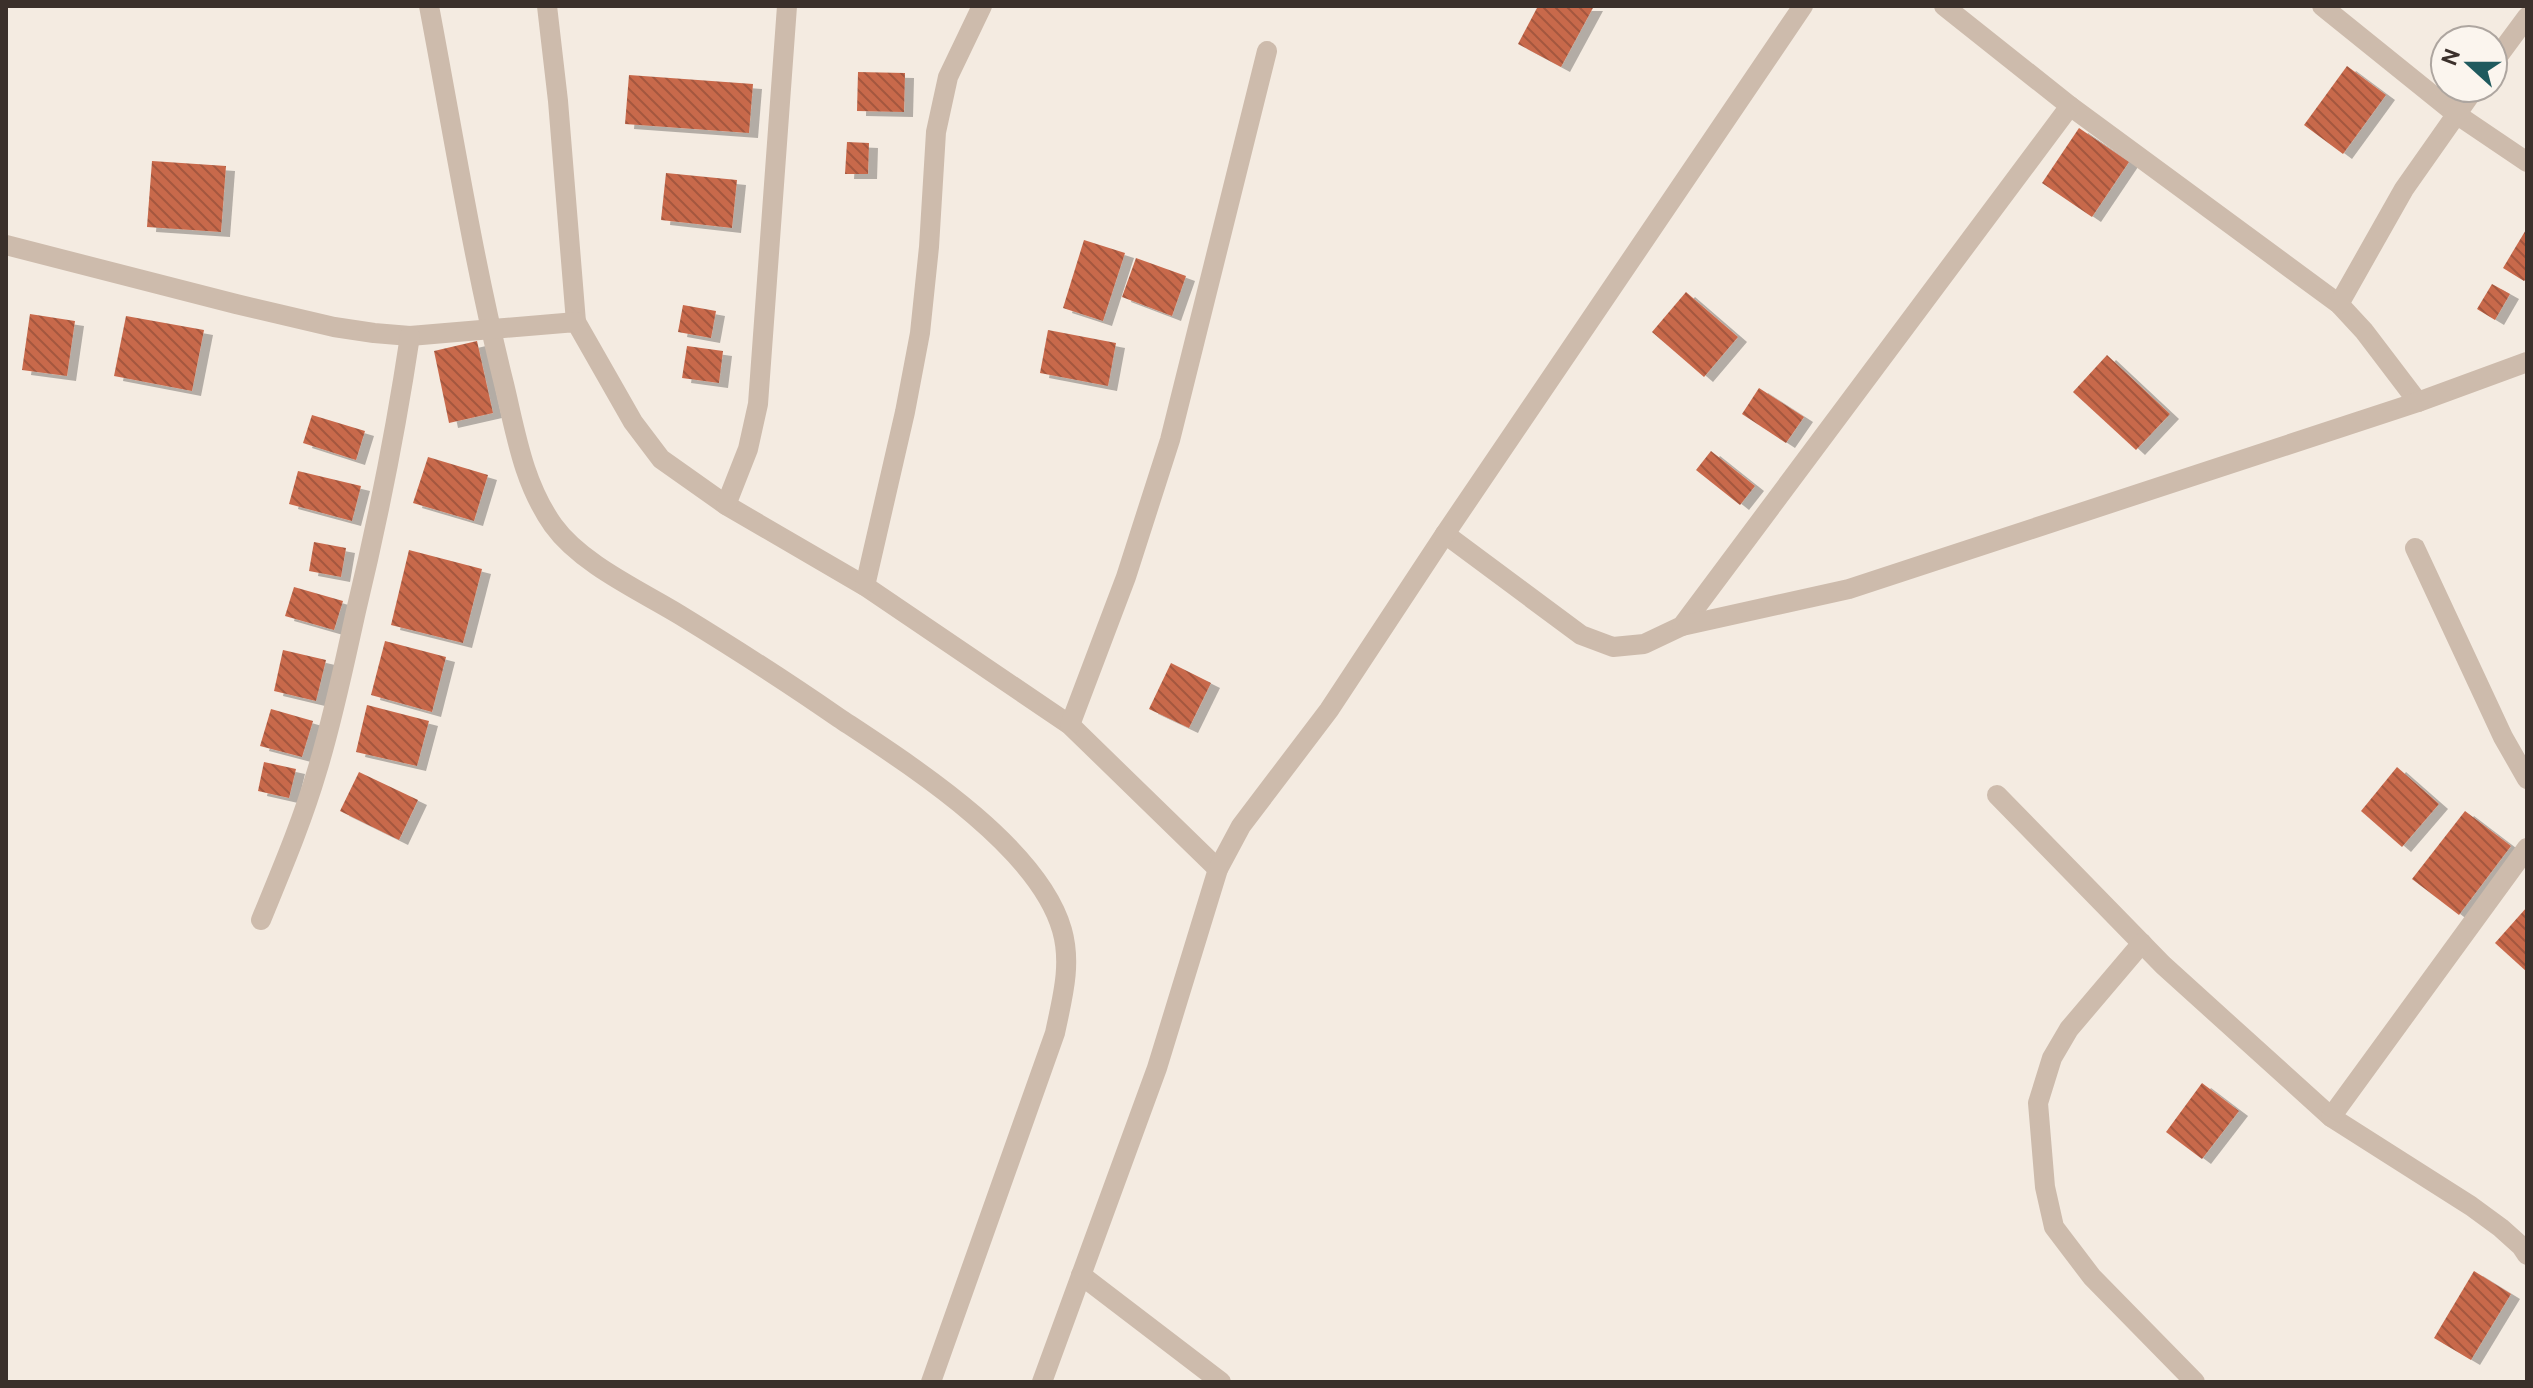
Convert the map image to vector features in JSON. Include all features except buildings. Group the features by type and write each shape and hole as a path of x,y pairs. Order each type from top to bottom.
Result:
{"street":[{"path":"429,6 490,329 533,493 555,528 582,556 745,655 904,761 970,811 1021,860 1043,891 1062,930 1068,975 1055,1033 931,1382"},
{"path":"547,6 576,322 633,422 661,459 726,505 865,586 1070,725 1218,869"},
{"path":"726,505 748,449 758,404 787,6"},
{"path":"865,586 920,333 936,132 948,77 982,6"},
{"path":"1042,1382 1157,1068 1218,869 1241,826 1329,710 1803,6"},
{"path":"1944,6 2070,106 2339,304 2364,331 2418,402"},
{"path":"2322,6 2456,114 2527,162"},
{"path":"2509,41 2527,17"},
{"path":"1070,725 1126,577 1170,440 1267,51"},
{"path":"2339,304 2404,189 2463,104"},
{"path":"1682,626 2070,106"},
{"path":"6,245 334,327 410,336 576,322"},
{"path":"261,920 284,866 316,773 337,695 380,511 410,336"},
{"path":"1445,534 1581,635 1613,647 1644,644 1682,626 1849,589 2418,402 2527,362"},
{"path":"2415,548 2503,737 2527,779"},
{"path":"1997,795 2142,943 2331,1117 2471,1206 2501,1228 2527,1255"},
{"path":"2331,1117 2527,848"},
{"path":"2142,943 2069,1029 2052,1058 2038,1103 2045,1187 2054,1227 2092,1277 2195,1382"},
{"path":"1081,1275 1221,1382"}]}
